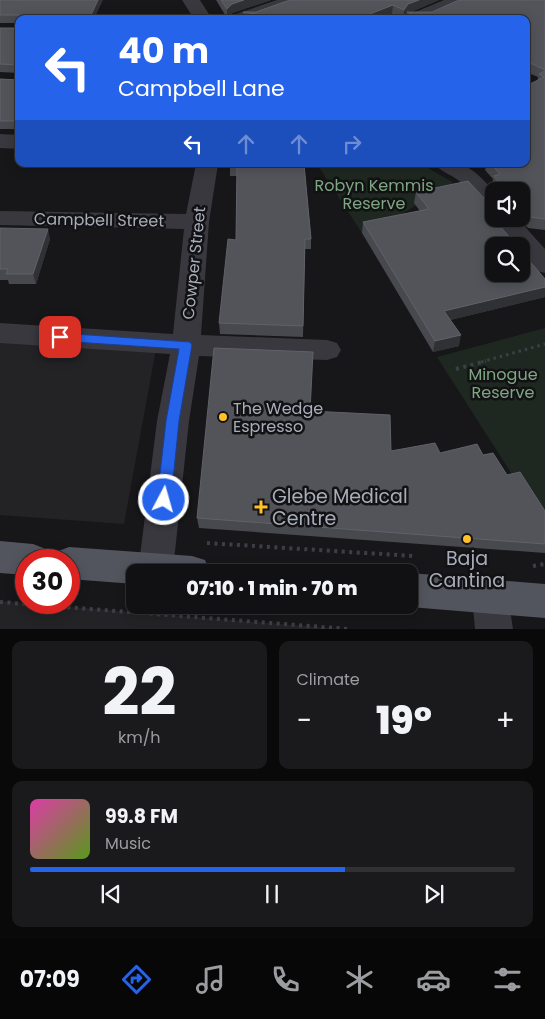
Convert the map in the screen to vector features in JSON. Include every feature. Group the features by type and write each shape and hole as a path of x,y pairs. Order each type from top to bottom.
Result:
{"main road":[{"path":"0,557 15,558"},
{"path":"176,564 197,558"},
{"path":"80,564 126,568"},
{"path":"418,575 492,612 545,600"}],"street":[{"path":"191,0 200,15"},
{"path":"250,15 292,0"},
{"path":"423,15 459,0"},
{"path":"0,141 15,142"},
{"name":"Cowper Street","path":"156,564 173,421 186,345 197,222 206,167"},
{"path":"451,167 467,176 485,196"},
{"name":"Campbell Street","path":"0,218 197,222"},
{"path":"513,227 541,254"},
{"path":"0,334 186,345 326,350"}],"path":[{"path":"456,369 545,344"},
{"path":"197,558 284,564"},
{"path":"529,566 545,564"},
{"path":"0,602 348,629"}],"shaded area":[{"path":"0,333 156,349 124,524 0,515"},
{"path":"0,601 15,602 15,614 80,614 80,608 126,611 126,614 159,614 342,629 0,629"}],"green space":[{"name":"Robyn Kemmis Reserve","path":"319,167 426,167 454,183 364,236"},
{"name":"Minogue Reserve","path":"545,328 545,526 437,357"}],"building":[{"path":"0,0 98,0 91,15 0,15"},
{"path":"221,0 244,0 232,4 227,9"},
{"path":"290,0 419,0 408,4 404,10 393,5 367,15 262,15 243,12 256,12"},
{"path":"459,0 545,0 545,70 530,63 530,15 413,15 407,12 432,12"},
{"path":"0,28 15,28 15,65 0,64"},
{"path":"545,71 545,219 530,216 530,182 498,182 494,176 500,174 494,167 530,167 530,84 544,77 539,74"},
{"path":"0,79 15,80 15,121 0,121"},
{"path":"237,167 304,167 311,239 305,239 303,326 219,323 228,239 236,240"},
{"path":"468,181 485,198 485,227 501,227 509,237 485,237 485,282 530,282 530,262 545,279 545,287 444,311 461,335 435,341 363,222 429,209 416,192"},
{"path":"0,228 48,229 33,274 6,274 8,269 0,269"},
{"path":"214,348 313,352 310,411 390,415 391,451 435,443 440,453 477,444 483,455 493,453 507,475 520,472 545,511 545,544 197,518"}],"place":[{"name":"The Wedge Espresso","path":"223,417"},
{"name":"Glebe Medical Centre","path":"261,507"},
{"name":"Baja Cantina","path":"467,539"}],"route":[{"path":"60,337 186,345 173,421 164,500"}]}
